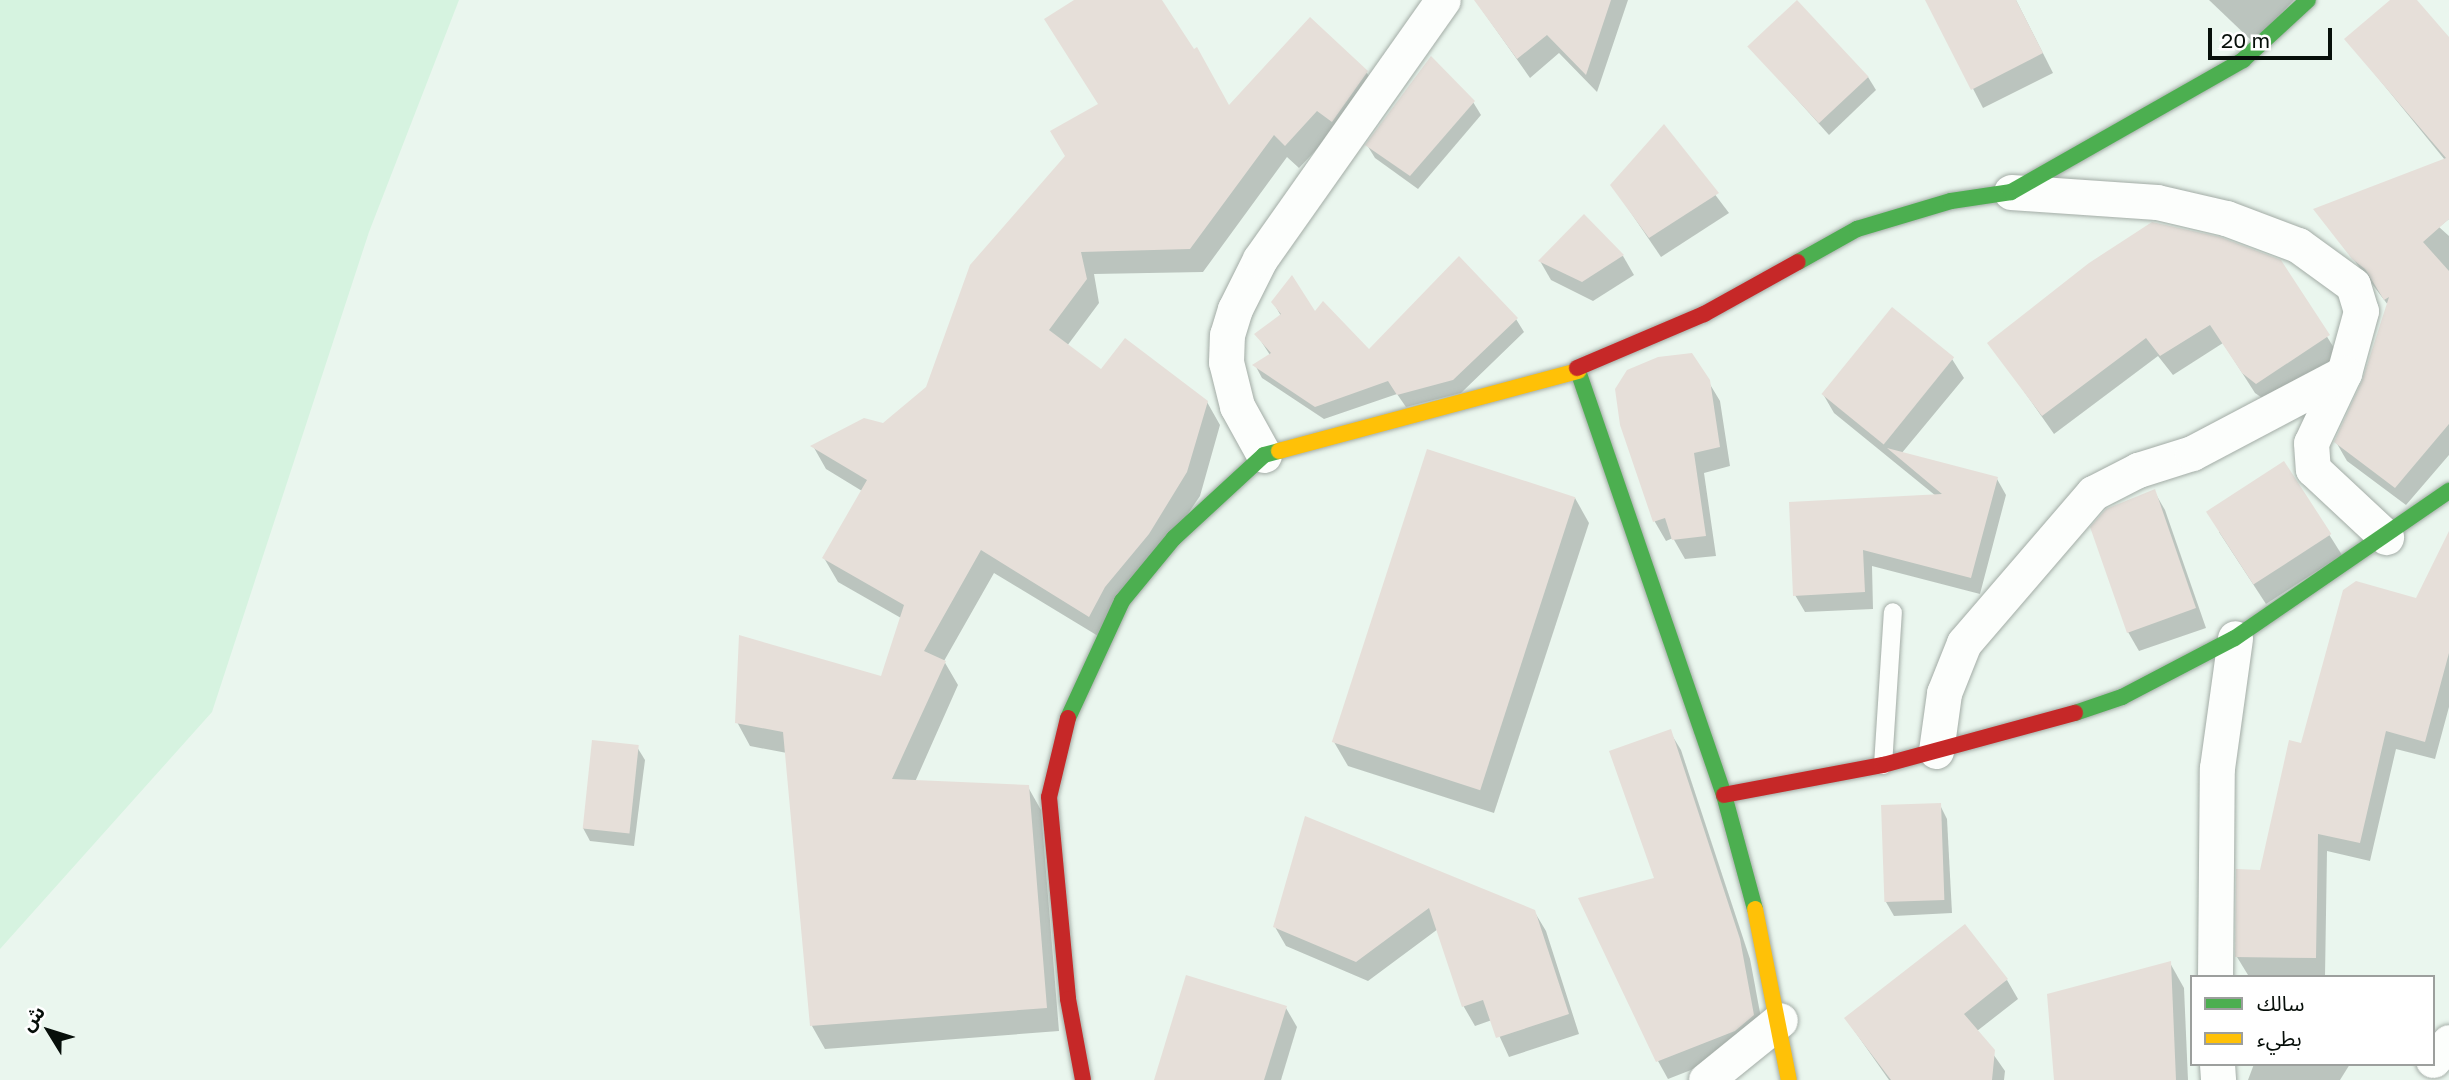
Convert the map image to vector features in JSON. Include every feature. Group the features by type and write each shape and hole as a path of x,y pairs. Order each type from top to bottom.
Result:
{"street":[{"path":"1264,455 1237,406 1226,362 1235,309 1260,259 1443,0"},
{"path":"2011,192 2243,60 2308,0"},
{"path":"1083,1080 1068,999 1049,797 1062,732 1122,601 1174,538 1264,455 1577,368 1704,314 1857,229 1951,201 2011,192 2157,202 2226,218 2298,245 2353,285 2361,311 2344,373 2311,443 2313,469 2386,537"},
{"path":"1577,368 1724,795 1780,1020 1789,1080"},
{"path":"1936,751 1944,693 1964,643 2093,493 2138,470 2192,453 2344,373"},
{"path":"1724,795 1882,765 2029,728 2122,697 2235,638 2386,537 2449,491"},
{"path":"2215,975 2217,768 2235,638"},
{"path":"1706,1080 1780,1020"},
{"path":"2435,1058 2449,1042"},
{"path":"2415,1080 2427,1066"}],"lane":[{"path":"1882,765 1894,612"}],"green space":[{"path":"0,0 459,0 369,232 212,712 0,949"}],"building":[{"path":"1074,0 1162,0 1194,49 1197,47 1229,105 1310,17 1368,71 1332,122 1317,111 1285,146 1274,135 1190,249 1081,252 1087,279 1049,330 1101,369 1125,338 1208,401 1187,472 1149,534 1105,587 1089,617 981,550 924,651 946,661 892,779 1029,785 1047,1008 810,1026 783,732 735,723 739,635 881,676 904,605 822,558 867,480 810,446 864,418 883,423 926,387 970,265 1065,156 1050,131 1098,104 1044,19"},
{"path":"1474,0 1611,0 1586,75 1547,35 1517,59"},
{"path":"1797,0 1869,77 1819,123 1747,46"},
{"path":"1925,0 2016,0 2043,53 1971,90"},
{"path":"2390,0 2417,0 2449,37 2449,219 2423,242 2449,271 2449,424 2395,488 2334,442 2362,381 2389,297 2384,300 2365,269 2352,259 2313,209 2446,158 2344,39"},
{"path":"1431,56 1475,101 1410,176 1365,145"},
{"path":"1664,124 1719,193 1649,238 1610,185"},
{"path":"1584,214 1624,255 1582,282 1538,261"},
{"path":"2152,222 2220,237 2281,260 2330,335 2256,384 2242,373 2210,325 2160,356 2146,338 2042,416 1987,343 2089,263"},
{"path":"1459,256 1518,318 1453,380 1397,395 1388,381 1315,407 1252,365 1271,353 1254,334 1281,314 1271,302 1292,275 1315,311 1323,301 1369,349"},
{"path":"1892,307 1954,357 1884,444 1822,394"},
{"path":"1692,353 1710,380 1720,447 1694,453 1706,536 1672,540 1665,518 1653,522 1620,425 1615,389 1627,370 1658,357"},
{"path":"1887,448 1998,477 1971,578 1863,550 1865,592 1793,596 1789,502 1942,494"},
{"path":"1427,449 1575,497 1480,790 1332,742"},
{"path":"2284,461 2331,534 2253,585 2206,512"},
{"path":"2155,489 2196,608 2127,633 2090,527 2106,509"},
{"path":"2449,531 2449,653 2425,742 2386,731 2360,843 2318,834 2316,958 2235,957 2236,869 2260,870 2289,740 2301,743 2343,590 2356,581 2416,598"},
{"path":"1671,729 1740,939 1754,1015 1735,1031 1656,1062 1578,898 1654,878 1609,751"},
{"path":"592,740 639,745 629,833 583,829"},
{"path":"1941,803 1944,900 1884,902 1881,805"},
{"path":"1305,816 1535,910 1569,1014 1496,1038 1483,1000 1462,1007 1429,908 1356,962 1273,927"},
{"path":"1965,924 2008,979 1964,1014 1995,1050 1992,1080 1891,1080 1844,1018"},
{"path":"2171,961 2176,1080 2054,1080 2047,994"},
{"path":"1186,975 1287,1006 1264,1080 1154,1080"}],"traffic: fast":[{"path":"1798,262 1857,229 1951,201 2011,192 2243,60 2308,0"},
{"path":"1578,371 1724,795 1755,909"},
{"path":"1068,718 1122,601 1174,538 1264,455 1279,451"},
{"path":"2075,713 2122,697 2235,638 2449,491"}],"traffic: slow":[{"path":"1279,451 1578,371"},
{"path":"1755,909 1789,1080"}],"traffic: jam":[{"path":"1577,368 1704,314 1798,262"},
{"path":"1724,795 1883,765 2075,713"},
{"path":"1068,718 1049,797 1068,999 1083,1080"}]}
